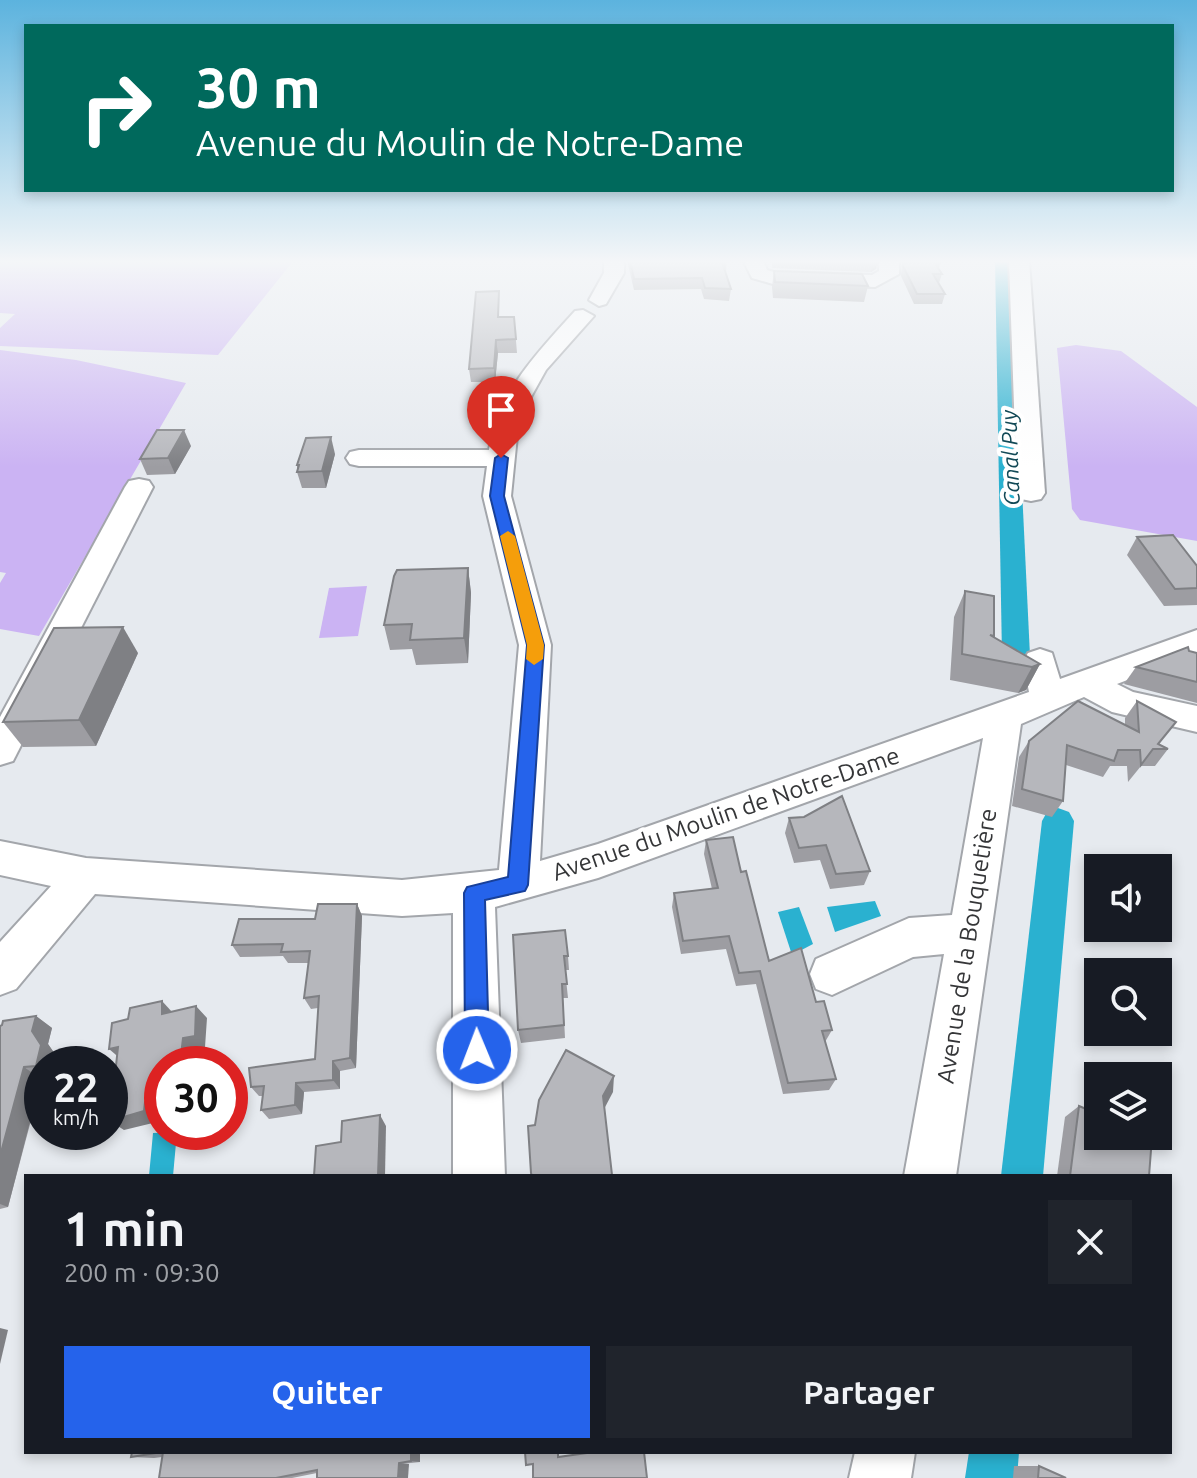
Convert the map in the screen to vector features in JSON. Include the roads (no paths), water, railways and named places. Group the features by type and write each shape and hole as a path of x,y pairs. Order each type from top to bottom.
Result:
{"street":[{"path":"518,885 535,645 497,496 504,436 519,397 536,367 571,329"},
{"path":"1023,329 1031,493"},
{"path":"359,458 501,458"},
{"path":"0,751 139,487"},
{"name":"Avenue du Moulin de Notre-Dame","path":"0,858 86,876 402,898 474,893 518,885 598,861 1005,716 1047,697 1197,641"},
{"path":"1040,661 1047,697"},
{"path":"1086,682 1124,703 1197,719"},
{"name":"Avenue de la Bouquetière","path":"923,1173 969,933 1005,716"},
{"path":"0,974 86,876"},
{"path":"474,893 479,1174"},
{"path":"832,974 909,938 969,933"},
{"path":"880,1478 885,1454"}],"water":[{"path":"875,901 881,916 835,932 827,907"},
{"path":"799,907 813,944 792,955 778,912"},
{"path":"151,1150 175,1150 173,1174 149,1174"}],"waterway":[{"name":"Canal Puy","path":"1005,329 1016,656"},
{"name":"Canal Puy","path":"1022,1174 1058,821"},
{"name":"Canal Puy","path":"991,1478 994,1454"}]}
